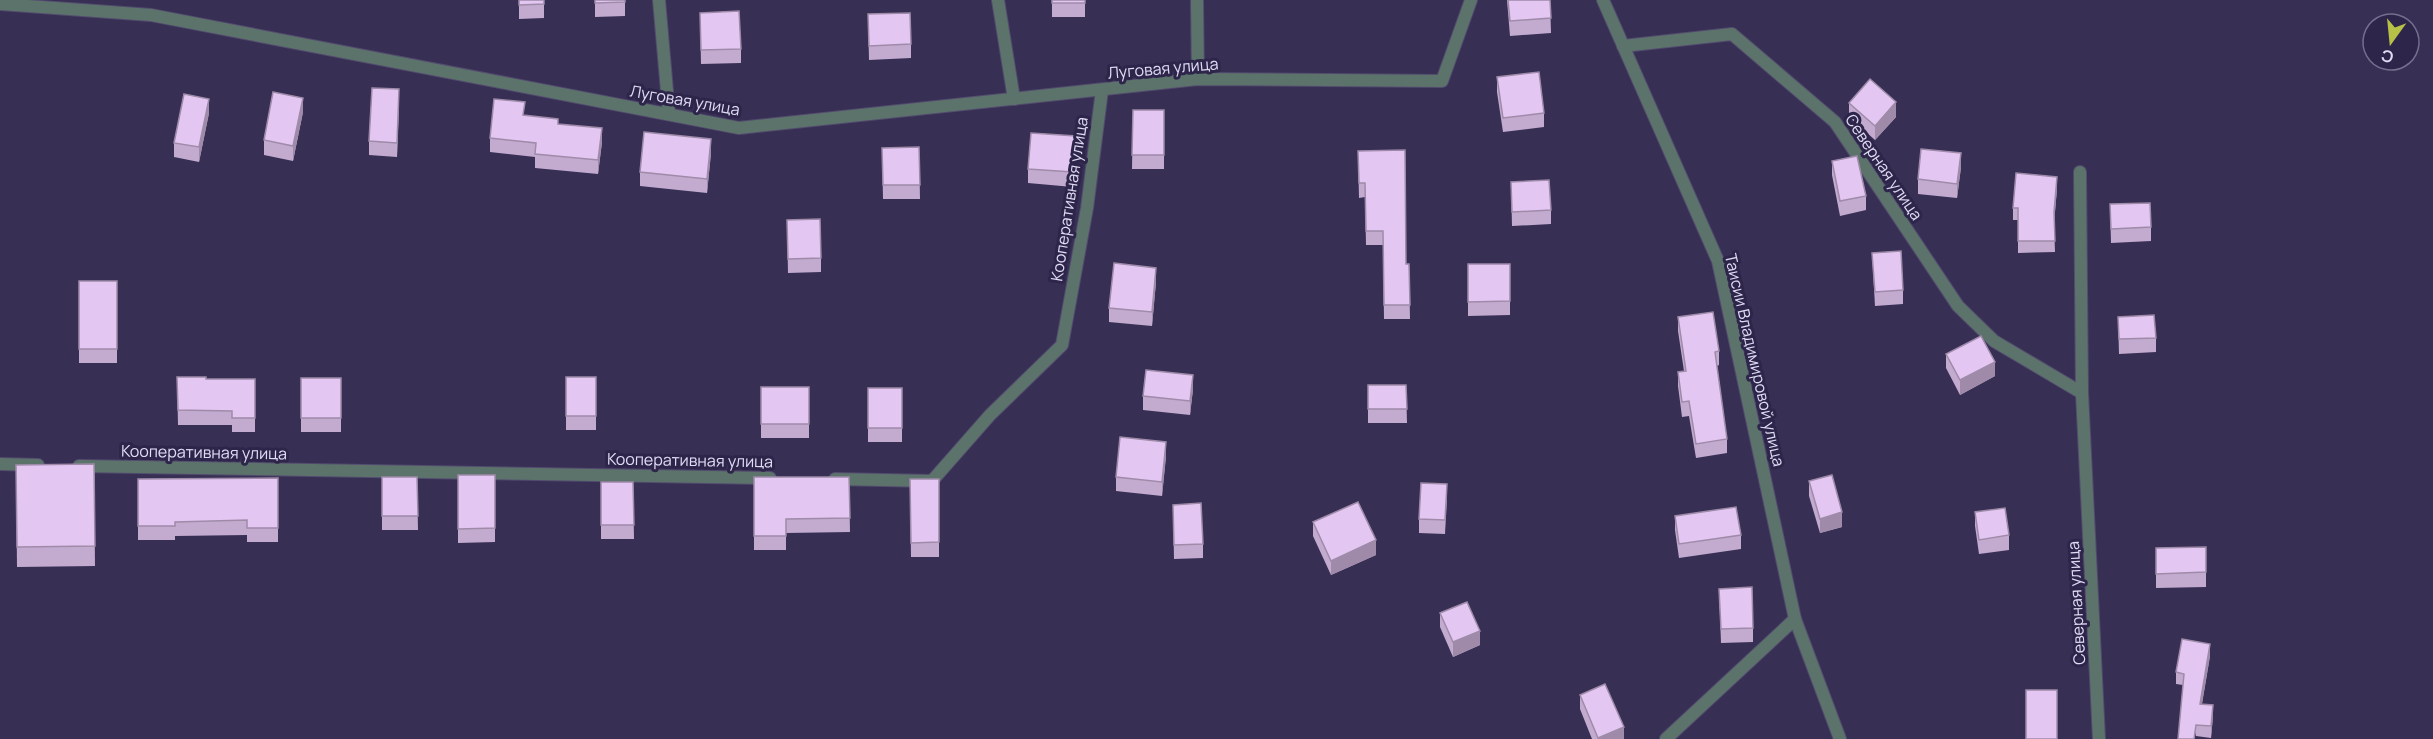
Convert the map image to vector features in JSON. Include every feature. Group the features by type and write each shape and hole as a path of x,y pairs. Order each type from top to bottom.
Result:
{"street":[{"path":"659,0 669,114"},
{"path":"998,0 1014,99"},
{"path":"1197,0 1198,79"},
{"name":"Луговая улица","path":"0,4 151,15 739,128 1198,79 1442,81 1471,0"},
{"name":"Таисии Владимировой улица","path":"1603,0 1718,261 1795,619 1840,739"},
{"name":"Северная улица","path":"1623,46 1732,34 1835,122 1958,306 1994,341 2082,393"},
{"name":"Кооперативная улица","path":"825,479 932,481 990,416 1062,345 1087,208 1102,90"},
{"name":"Северная улица","path":"2080,172 2082,393 2099,739"},
{"path":"0,465 48,465"},
{"name":"Кооперативная улица","path":"72,466 777,478"},
{"path":"1666,739 1795,619"}],"building":[{"path":"519,0 544,0 544,4 519,5"},
{"path":"595,0 625,0 625,2 595,3"},
{"path":"1052,0 1085,0 1085,3 1052,3"},
{"path":"1508,0 1550,0 1551,18 1510,21"},
{"path":"739,11 741,49 701,50 700,13"},
{"path":"910,13 911,44 869,46 868,14"},
{"path":"1539,72 1544,113 1503,118 1497,77"},
{"path":"1870,79 1896,102 1875,126 1849,103"},
{"path":"372,88 399,89 397,143 369,141"},
{"path":"273,92 303,98 293,146 264,140"},
{"path":"184,94 209,99 199,147 174,143"},
{"path":"494,99 525,102 523,115 558,119 558,124 602,128 598,160 535,154 536,143 490,138"},
{"path":"1133,110 1164,110 1164,155 1132,155"},
{"path":"644,132 711,139 707,179 640,172"},
{"path":"1031,133 1076,136 1073,172 1028,169"},
{"path":"919,147 920,185 883,185 882,148"},
{"path":"1921,149 1961,153 1957,184 1918,179"},
{"path":"1405,150 1406,264 1409,264 1410,305 1384,305 1383,231 1366,231 1365,183 1359,183 1358,151"},
{"path":"1857,156 1866,196 1840,201 1832,161"},
{"path":"2016,173 2057,177 2054,212 2055,241 2018,241 2018,208 2013,208"},
{"path":"1549,180 1551,210 1512,212 1511,182"},
{"path":"2150,203 2151,227 2111,229 2110,204"},
{"path":"820,219 821,258 788,259 787,220"},
{"path":"1901,251 1903,290 1875,292 1872,253"},
{"path":"1114,263 1156,268 1152,312 1109,308"},
{"path":"1468,264 1510,264 1510,301 1468,302"},
{"path":"79,281 117,281 117,349 79,349"},
{"path":"1713,312 1719,351 1715,352 1727,439 1696,444 1689,401 1682,402 1678,372 1686,371 1678,317"},
{"path":"2154,315 2156,338 2119,339 2118,317"},
{"path":"1981,336 1995,362 1960,380 1946,354"},
{"path":"1146,370 1193,375 1190,401 1143,396"},
{"path":"177,377 255,379 255,418 232,418 232,411 178,410"},
{"path":"566,377 596,377 596,416 566,416"},
{"path":"301,378 341,378 341,418 301,418"},
{"path":"1368,385 1406,385 1407,409 1368,409"},
{"path":"761,387 809,387 809,424 761,424"},
{"path":"868,388 902,388 902,428 868,428"},
{"path":"1120,437 1166,442 1162,482 1116,477"},
{"path":"94,464 95,546 17,547 16,465"},
{"path":"458,475 495,475 495,528 458,529"},
{"path":"1832,475 1842,512 1820,519 1809,481"},
{"path":"382,477 417,477 418,516 382,516"},
{"path":"754,477 849,477 850,518 786,519 786,536 754,536"},
{"path":"278,478 278,528 247,528 247,520 175,522 175,526 138,526 138,479"},
{"path":"910,479 939,479 939,542 911,543"},
{"path":"601,482 633,482 634,525 601,525"},
{"path":"1421,483 1447,484 1445,520 1419,519"},
{"path":"1358,502 1376,540 1331,561 1313,522"},
{"path":"1201,503 1203,544 1174,545 1173,505"},
{"path":"1736,507 1741,535 1679,544 1675,516"},
{"path":"2005,508 2009,535 1979,540 1975,512"},
{"path":"2206,547 2206,572 2156,574 2156,548"},
{"path":"1752,587 1753,628 1721,629 1719,589"},
{"path":"1467,602 1480,631 1453,642 1440,613"},
{"path":"2182,639 2210,644 2200,704 2213,705 2211,726 2196,725 2194,739 2178,739 2184,674 2176,672"},
{"path":"1605,684 1624,727 1598,738 1580,695"},
{"path":"2026,690 2057,690 2057,739 2026,739"}]}
